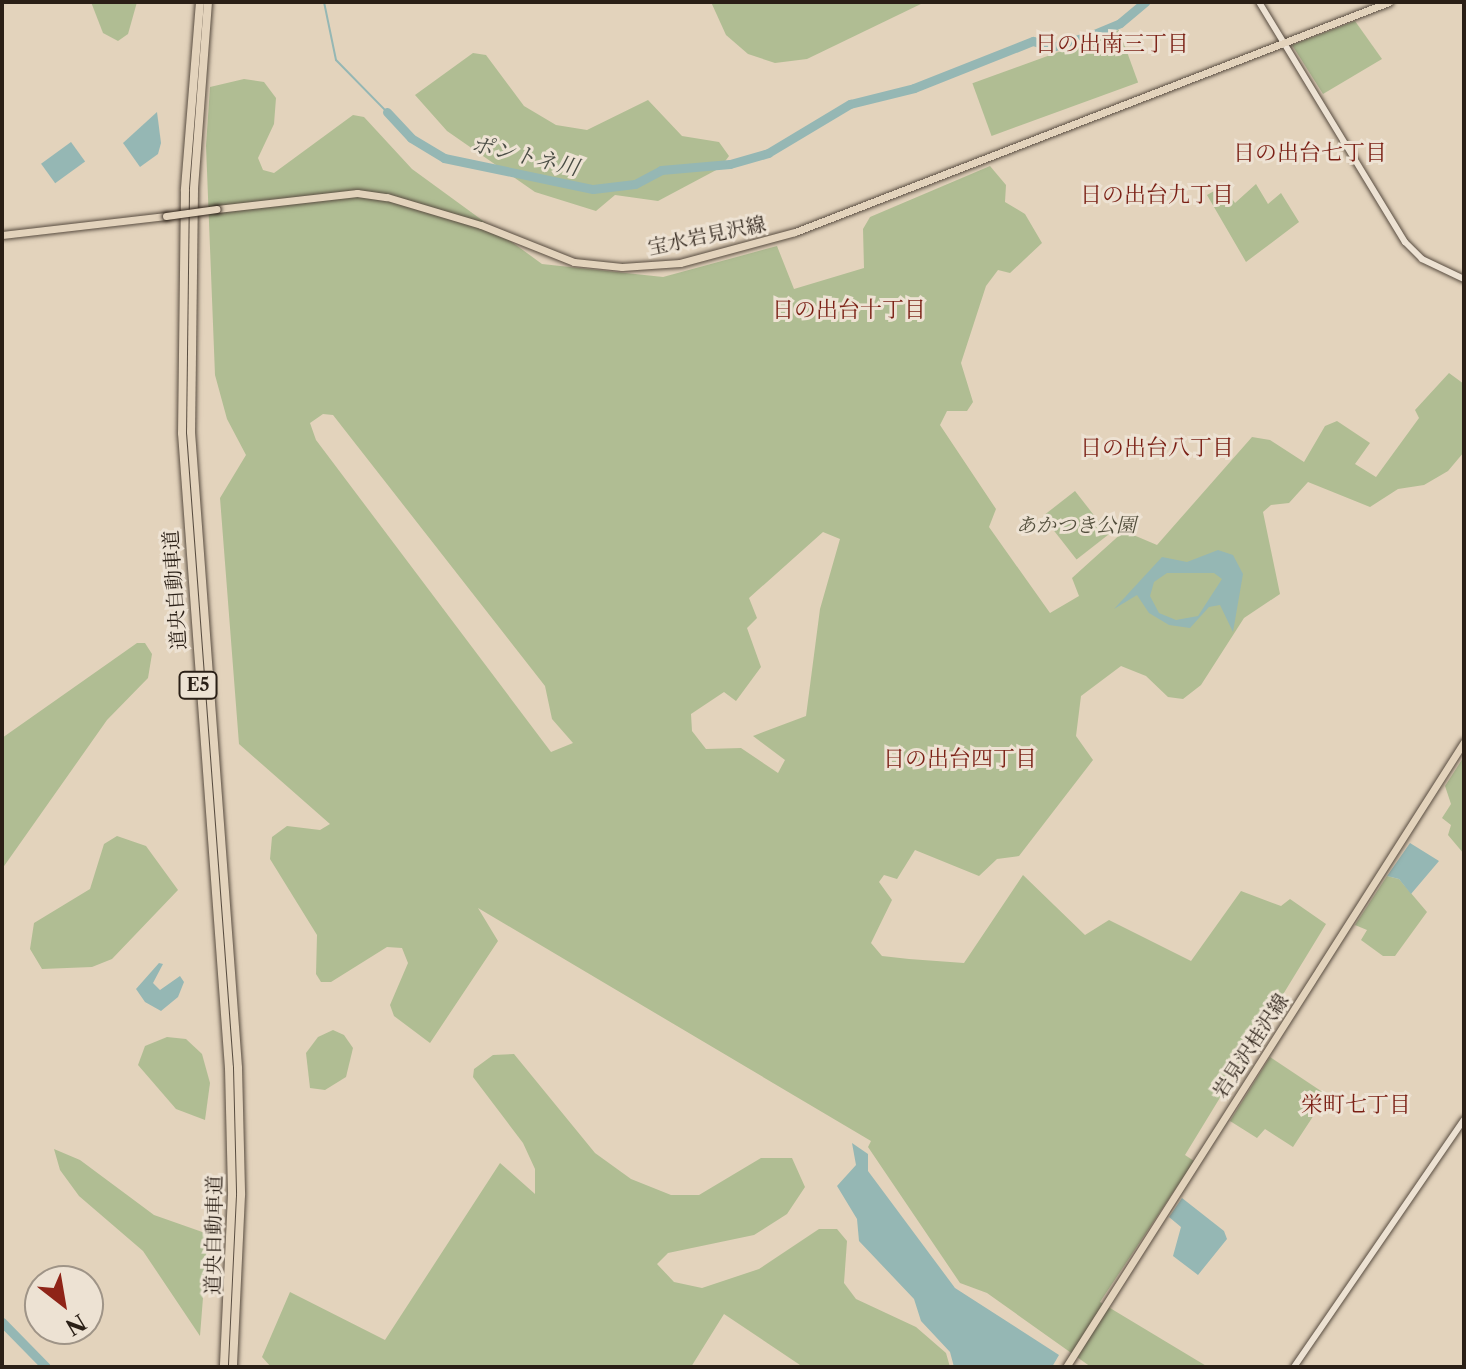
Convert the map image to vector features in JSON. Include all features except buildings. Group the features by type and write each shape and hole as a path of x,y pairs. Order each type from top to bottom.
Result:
{"highway":[{"name":"道央自動車道","path":"200,2 185,190 182,433 229,1068 232,1195 224,1367"},
{"name":"道央自動車道","path":"208,2 194,190 191,432 238,1081 241,1195 233,1367"}],"main road":[{"name":"宝水岩見沢線","path":"2,235 357,193 481,225 574,262 622,267 680,263 795,232 1389,2"},
{"name":"岩見沢桂沢線","path":"1066,1367 1464,742"}],"street":[{"path":"1259,2 1405,242 1422,259 1464,279"},
{"path":"1294,1367 1464,1120"}],"green space":[{"path":"91,2 137,2 128,34 118,41 103,33"},
{"path":"711,2 925,2 807,59 775,63 748,54 726,35"},
{"path":"1355,21 1382,59 1323,94 1292,45"},
{"path":"1119,30 1138,83 992,136 972,83"},
{"path":"473,53 486,55 524,106 556,125 587,130 648,100 682,136 719,142 729,156 720,168 658,201 615,195 596,211 535,192 447,131 415,95"},
{"path":"244,79 264,82 276,98 274,124 258,158 263,170 274,173 353,115 364,117 412,169 542,264 663,277 777,246 794,289 864,268 863,229 870,217 990,166 1006,185 1005,202 1025,214 1042,243 1010,273 998,270 986,286 961,363 973,402 967,411 947,411 940,425 996,509 989,527 1050,613 1079,596 1072,578 1124,531 1157,545 1252,437 1270,440 1304,462 1325,426 1337,421 1370,443 1355,464 1376,477 1419,418 1415,410 1449,373 1464,384 1464,452 1448,471 1424,485 1398,489 1370,507 1308,482 1289,503 1271,505 1263,512 1280,594 1244,618 1201,685 1183,699 1168,697 1146,676 1121,666 1081,696 1076,736 1093,760 1019,856 997,859 979,876 915,850 897,879 884,875 879,882 892,900 871,943 882,956 909,959 964,963 1023,875 1085,935 1109,920 1191,961 1241,891 1281,906 1290,899 1326,924 1185,1155 1194,1161 1100,1302 1208,1367 1091,1367 987,1293 960,1283 868,1147 871,1141 478,908 498,941 430,1043 394,1016 390,1005 408,963 402,948 387,947 331,982 321,982 316,974 317,935 270,859 272,837 287,826 320,830 330,824 239,744 220,498 246,455 227,419 215,375 206,146 210,87","holes":["323,414 333,415 545,686 552,719 573,743 551,752 316,440 310,423","823,532 840,539 820,609 806,716 753,736 785,760 778,773 741,748 706,749 692,731 691,714 724,692 736,701 761,667 747,628 757,618 749,598"]},
{"path":"1256,184 1268,204 1281,193 1299,222 1246,262 1207,195 1223,186 1235,203"},
{"name":"あかつき公園","path":"1075,491 1109,534 1077,560 1043,516"},
{"path":"137,643 145,643 152,654 148,678 107,720 2,869 2,738"},
{"path":"1463,758 1464,854 1448,835 1451,825 1442,818 1451,804 1445,786"},
{"path":"117,836 146,846 178,890 112,959 92,967 42,969 30,949 34,923 90,889 104,844"},
{"path":"1387,876 1399,879 1427,912 1395,956 1383,956 1361,940 1367,930 1355,925"},
{"path":"333,1030 344,1035 353,1048 346,1077 325,1090 310,1088 306,1053 318,1037"},
{"path":"167,1037 186,1039 202,1054 210,1083 205,1120 176,1109 138,1065 145,1046"},
{"path":"514,1054 595,1153 631,1179 671,1195 699,1195 761,1158 792,1158 805,1187 787,1214 754,1235 668,1253 657,1264 674,1282 702,1288 759,1269 819,1229 837,1229 847,1241 844,1283 856,1299 916,1327 946,1353 950,1367 803,1367 724,1314 691,1367 271,1367 262,1357 290,1292 385,1340 500,1163 535,1194 535,1169 523,1143 473,1077 474,1069 493,1055"},
{"path":"1270,1057 1327,1095 1293,1147 1265,1129 1257,1138 1230,1121"},
{"path":"54,1149 80,1160 154,1215 208,1234 200,1336 143,1251 79,1196 60,1170"}],"water":[{"path":"157,112 161,143 158,154 140,167 123,143"},
{"path":"71,142 85,161 55,183 41,164"},
{"path":"1218,550 1233,555 1243,574 1233,632 1220,605 1209,607 1190,628 1169,625 1149,613 1137,595 1114,609 1162,557 1187,562","holes":["1167,573 1214,573 1222,579 1198,616 1176,620 1159,613 1150,596 1154,582"]},
{"path":"1410,843 1439,861 1411,894 1399,879 1387,876"},
{"path":"159,963 163,964 153,983 160,990 180,976 184,982 178,997 161,1011 145,1002 136,989"},
{"path":"852,1143 868,1154 868,1171 955,1288 1059,1355 1052,1367 954,1367 950,1352 921,1321 914,1299 859,1241 857,1219 837,1186 856,1165"},
{"path":"1182,1198 1224,1231 1227,1239 1198,1275 1173,1256 1181,1227 1169,1217"}],"waterway":[{"name":"ポントネ川","path":"324,2 336,60 387,112"},
{"name":"ポントネ川","path":"387,112 411,138 444,158 593,189 635,184 661,170 730,164 768,153 850,104 914,88 1033,41 1052,47 1092,35 1120,23 1145,2"},
{"path":"2,1322 46,1367"}],"district":[{"name":"日の出南三丁目","path":"1112,44"},
{"name":"日の出台七丁目","path":"1310,153"},
{"name":"日の出台九丁目","path":"1157,195"},
{"name":"日の出台十丁目","path":"849,310"},
{"name":"日の出台八丁目","path":"1157,448"},
{"name":"日の出台四丁目","path":"960,759"},
{"name":"栄町七丁目","path":"1356,1105"}]}
